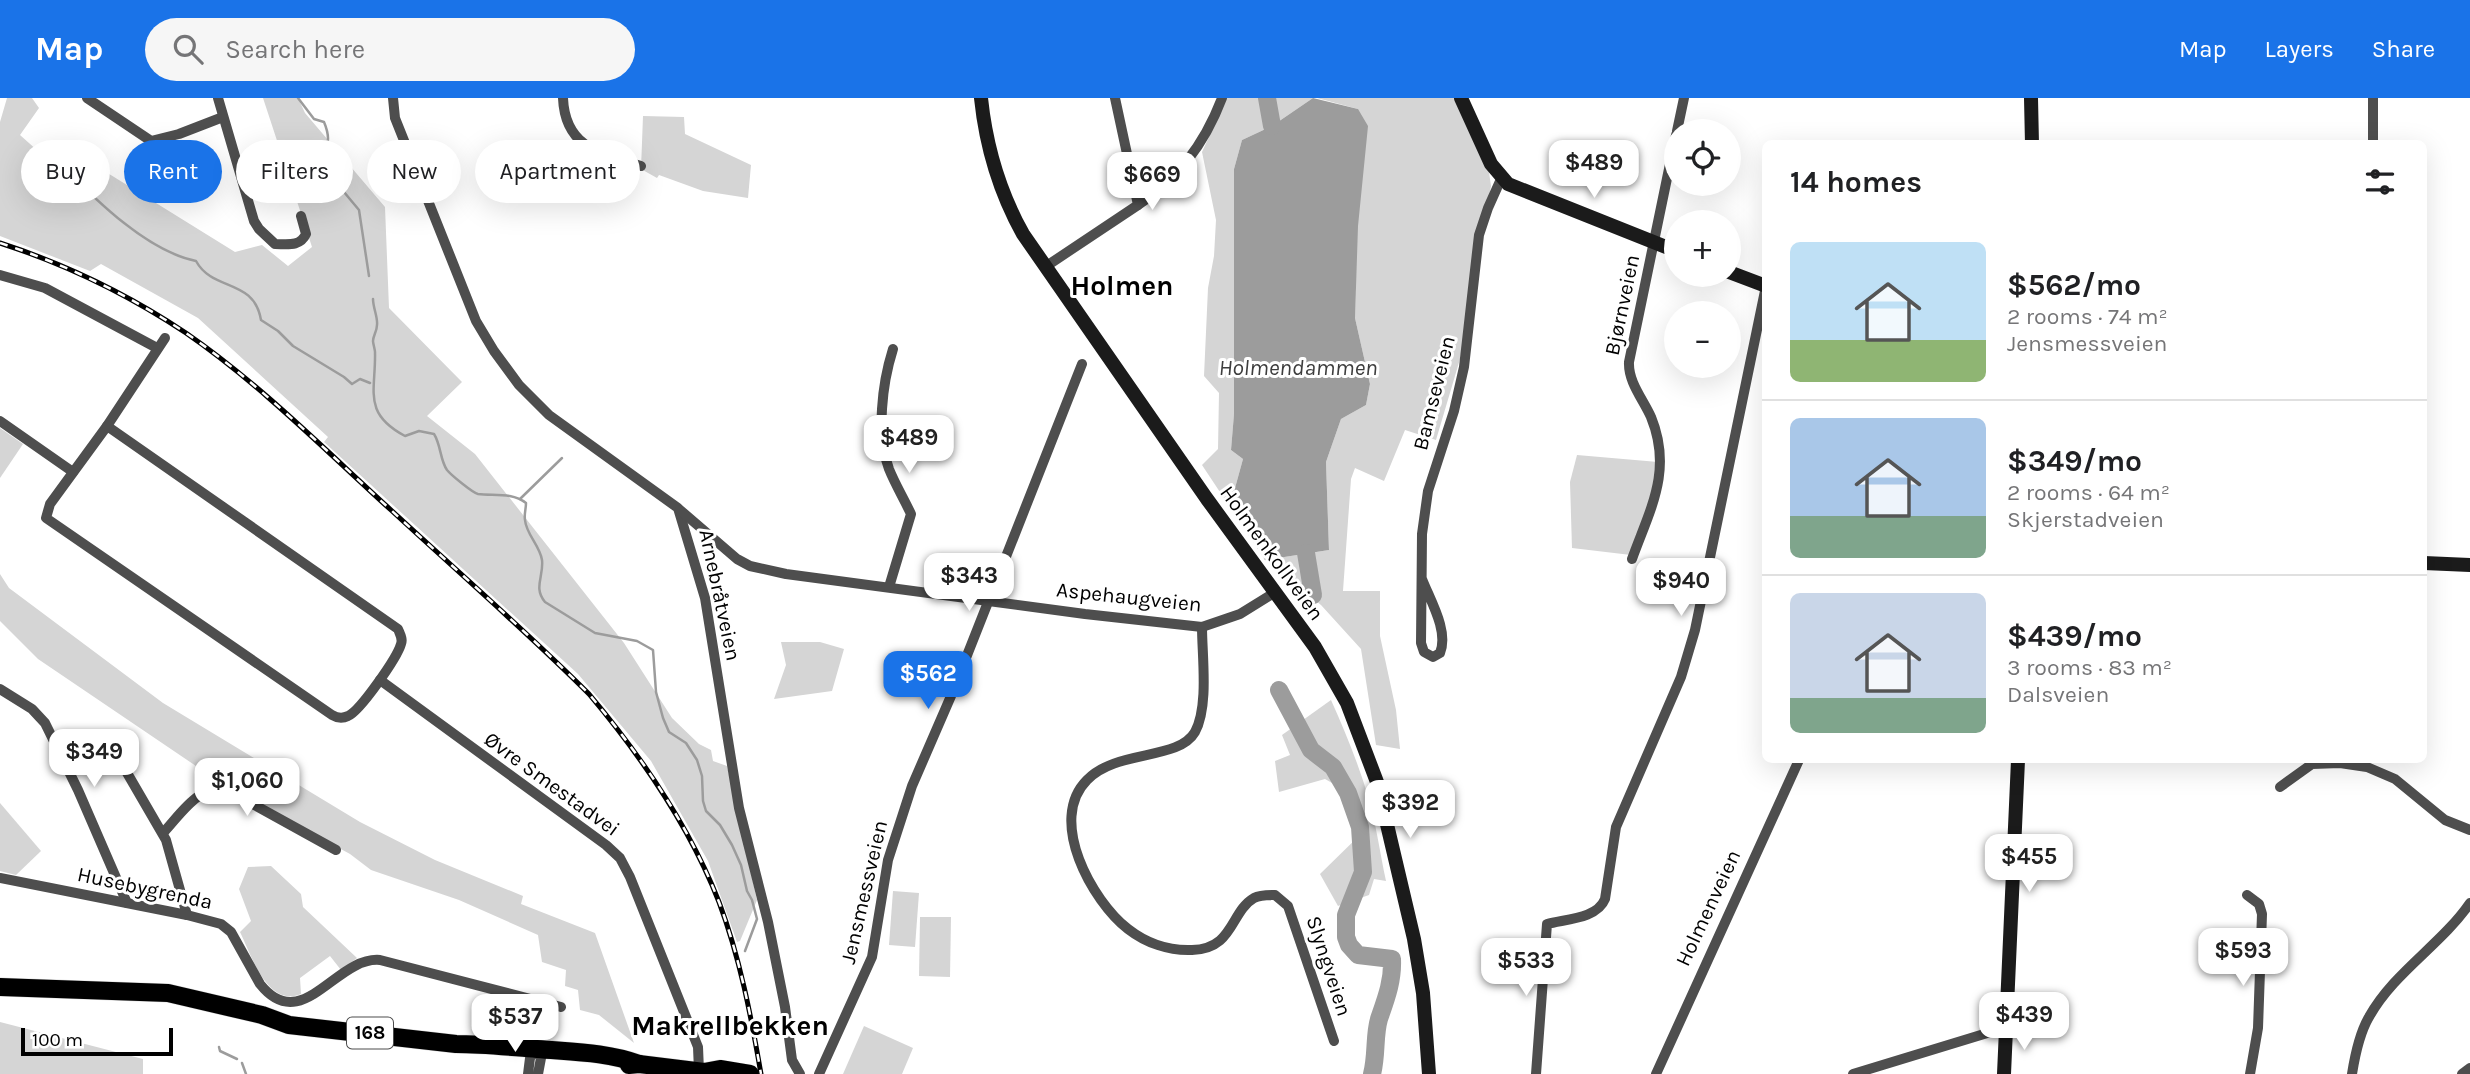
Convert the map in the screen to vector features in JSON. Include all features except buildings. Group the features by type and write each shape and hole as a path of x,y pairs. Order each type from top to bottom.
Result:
{"main road":[{"name":"Holmenkollveien","path":"981,98 986,133 998,179 1020,227 1045,267 1274,593 1315,647 1355,721 1373,768 1386,816 1420,968 1429,1074"},
{"path":"1461,98 1498,175 1517,189 1664,246"},
{"path":"2031,98 2032,140"},
{"path":"1741,277 1762,284"},
{"path":"2427,563 2470,565"},
{"path":"2004,1074 2018,763"},
{"name":"168","path":"0,987 118,993 251,1024 286,1024 456,1044 535,1063 621,1058 639,1064 704,1072 720,1069 748,1074"}],"street":[{"path":"87,98 151,141 179,134 223,117"},
{"path":"218,98 254,221 259,229 275,244 296,244 306,234 301,216"},
{"name":"Arnebråtveien","path":"393,98 395,118 443,244 476,321 494,351 524,391 549,415 678,508 687,530 705,598 739,808 768,922 785,1007 792,1060 800,1074"},
{"path":"563,98 568,124 582,144 610,157 641,166"},
{"path":"1115,98 1138,205"},
{"path":"1045,267 1161,189 1186,164 1208,132 1222,98"},
{"name":"Bjørnveien","path":"1679,119 1683,98"},
{"path":"2373,98 2373,140"},
{"name":"Bamseveien","path":"1422,579 1443,634 1440,653 1433,657 1424,653 1421,643 1422,534 1429,491 1454,411 1464,367 1479,235 1498,175"},
{"name":"Bjørnveien","path":"1632,559 1661,474 1661,456 1652,421 1630,376 1629,368 1664,196"},
{"path":"0,275 45,288 157,348"},
{"path":"1536,1074 1547,924 1592,913 1601,908 1605,899 1616,827 1681,677 1695,630 1762,305"},
{"path":"107,426 398,629 402,643 380,680 352,714 340,718 332,715 46,518 50,504 107,426 165,338"},
{"path":"889,587 911,514 888,468 885,451 882,407 893,349"},
{"name":"Jensmessveien","path":"819,1074 873,957 888,860 906,799 951,696 1082,364"},
{"path":"0,421 73,472"},
{"name":"Aspehaugveien","path":"678,508 737,559 750,566 786,574 1085,614 1202,626 1240,614 1274,593"},
{"name":"Slyngveien","path":"1202,626 1202,709 1194,734 1187,743 1176,749 1108,764 1086,781 1077,792 1072,805 1072,829 1078,859 1093,888 1111,912 1142,939 1168,948 1191,950 1211,946 1227,934 1252,900 1259,896 1275,895 1288,906 1334,1041"},
{"name":"Øvre Smestadvei","path":"380,680 606,845 620,858 698,1046 704,1072"},
{"path":"0,689 32,709 45,723 78,790 127,903"},
{"path":"112,747 163,833 187,915"},
{"name":"Holmenveien","path":"1656,1074 1798,763"},
{"path":"2280,787 2312,764 2340,763 2367,767 2395,779 2445,820 2470,830"},
{"path":"163,833 201,794 209,789 219,789 255,805 335,850"},
{"name":"Husebygrenda","path":"0,878 187,915 226,927 265,991 290,1002"},
{"path":"2247,895 2259,904 2262,914 2258,1028 2250,1074"},
{"path":"2352,1074 2364,1025 2378,1002 2445,934 2470,903"},
{"path":"286,1024 290,1002 299,1002 311,996 352,966 369,959 561,1007"},
{"path":"1853,1074 2007,1027"},
{"path":"2462,1074 2470,1068"}],"shaded area":[{"path":"7,98 32,98 39,108 20,135 26,140 21,140 21,203 110,203 110,174 124,183 124,203 156,203 235,252 262,245 288,266 312,247 298,203 353,203 353,169 367,186 367,203 382,203 385,207 389,308 462,382 427,416 475,454 624,643 672,718 699,744 711,750 713,761 727,766 757,900 740,941 737,942 708,861 651,761 578,674 324,442 328,437 198,318 101,264 90,271 0,236 0,122"},
{"path":"263,98 298,98 305,113 328,140 277,140"},
{"path":"1227,98 1313,98 1272,126 1242,140 1234,169 1234,414 1231,450 1243,459 1235,488 1266,560 1329,550 1326,462 1341,419 1366,405 1370,384 1355,318 1358,109 1317,98 1456,98 1489,172 1491,186 1460,359 1436,440 1405,430 1384,481 1355,468 1351,479 1343,591 1380,591 1380,636 1396,710 1400,749 1376,745 1361,649 1321,605 1265,560 1202,465 1218,449 1219,393 1204,376 1208,288 1214,256 1216,220 1202,152"},
{"path":"643,116 684,117 685,134 751,165 748,198 703,191 659,175 657,178 641,169"},
{"path":"0,428 23,444 0,478"},
{"path":"1577,455 1658,462 1657,483 1631,555 1572,548 1570,482"},
{"path":"0,574 9,588 163,703 360,822 435,860 523,896 521,904 595,933 634,1043 599,1015 580,1010 578,990 565,986 566,970 542,962 538,935 459,900 371,870 350,854 227,787 38,659 0,621"},
{"path":"781,642 820,642 844,649 832,691 774,699 786,665"},
{"path":"1331,700 1368,796 1386,881 1374,879 1369,895 1338,906 1320,874 1365,830 1355,796 1325,779 1279,792 1275,761 1290,755 1282,735"},
{"path":"0,803 41,851 16,875 0,871"},
{"path":"271,866 301,894 303,907 357,958 341,970 330,956 300,978 301,994 289,996 270,986 255,965 240,932 251,921 239,889 248,867"},
{"path":"893,891 919,893 915,947 889,945"},
{"path":"920,917 951,917 950,977 919,976"},
{"path":"0,1022 143,1059 143,1074 0,1074"},
{"path":"864,1026 913,1048 902,1074 843,1074"}],"water":[{"name":"Holmendammen","path":"1313,98 1358,109 1368,126 1358,226 1355,318 1370,384 1366,405 1341,419 1326,462 1329,550 1265,560 1233,509 1235,488 1243,459 1231,450 1234,414 1234,169 1242,140 1272,126"}],"waterway":[{"name":"Makrellbekken","path":"298,98 314,119 324,122 328,136 324,168 359,210 369,276"},
{"path":"1267,98 1272,126"},
{"path":"100,203 140,235 177,255 196,261 203,271 212,277 242,291 257,307 261,320 278,331 293,346 352,384 360,379 370,383"},
{"name":"Makrellbekken","path":"373,299 377,322 373,341 374,400 382,419 405,436 419,431 434,434 447,470 475,493 509,496 526,503 526,525 542,560 539,587 545,602 595,633 637,641 653,650 656,692 663,718 669,732 686,743 697,760 702,776 706,811 720,825 732,845 752,900 757,919 745,951"},
{"path":"520,499 562,458"},
{"path":"1306,553 1313,595"},
{"path":"1279,690 1311,750 1333,767 1348,793 1360,827 1363,872 1346,915 1346,937 1349,945 1358,955 1392,959 1390,982 1377,1025 1372,1074"},
{"path":"219,1047 220,1051 237,1059"},
{"path":"242,1063 246,1074"}],"railway":[{"path":"0,243 119,293 186,333 213,353 291,418 589,694 646,767 679,819 707,874 719,902 739,966 761,1074"}],"district":[{"name":"Holmen","path":"1122,285"},
{"name":"Makrellbekken","path":"730,1025"}]}
